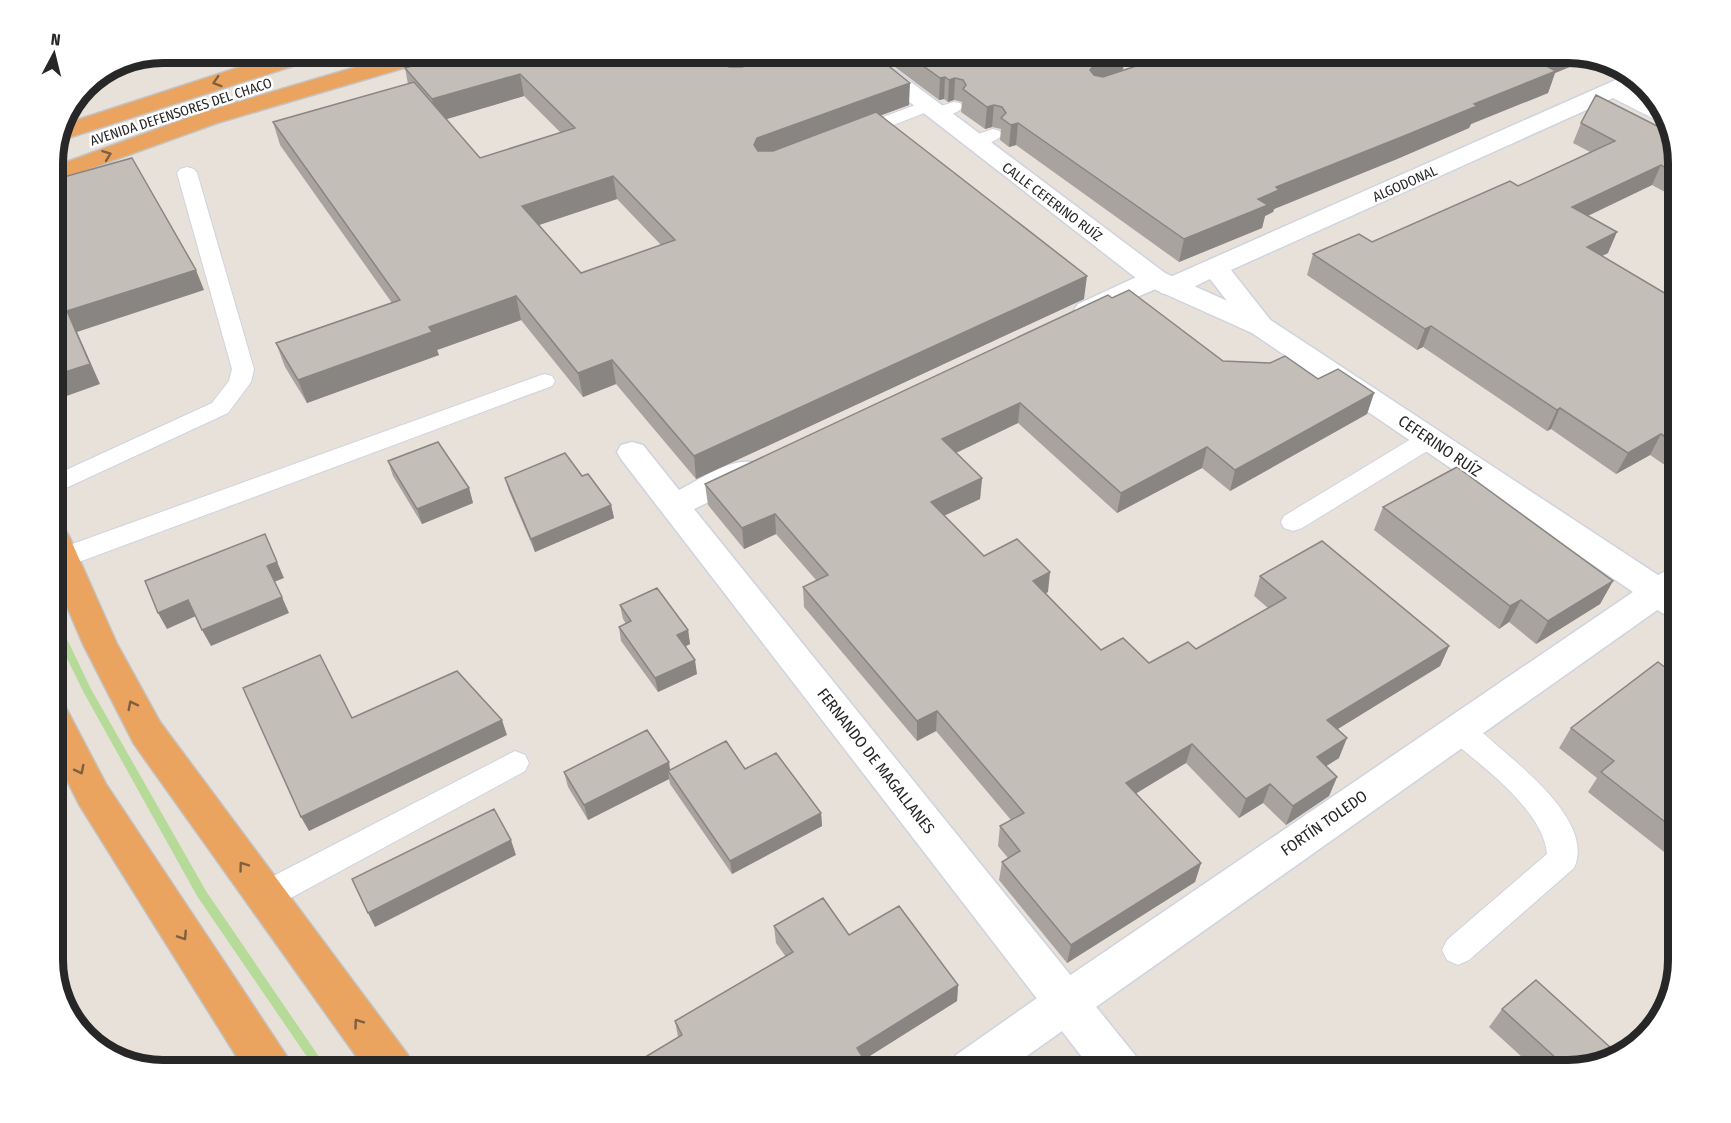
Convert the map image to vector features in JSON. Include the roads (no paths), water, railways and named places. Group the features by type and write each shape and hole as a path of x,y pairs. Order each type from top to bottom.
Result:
{"highway":[{"path":"79,109 220,63"},
{"name":"AVENIDA DEFENSORES DEL CHACO","path":"69,130 274,63"},
{"name":"AVENIDA DEFENSORES DEL CHACO","path":"63,166 290,76 339,63"},
{"path":"63,167 209,118 396,63"},
{"path":"63,561 100,644 147,733 384,1060"},
{"path":"63,737 93,795 263,1060"}],"street":[{"name":"CALLE CEFERINO RUÍZ","path":"872,63 983,138 1163,283 1262,327"},
{"name":"ALGODONAL","path":"1059,324 1163,283 1216,269 1628,83"},
{"path":"1614,90 1652,109"},
{"name":"CEFERINO RUÍZ","path":"1216,269 1262,327 1429,439 1668,590"},
{"name":"FERNANDO DE MAGALLANES","path":"632,452 1110,1060"},
{"path":"674,505 770,460"},
{"name":"FORTÍN TOLEDO","path":"987,1060 1065,1003 1459,730 1668,596"}],"lane":[{"path":"837,141 939,109"},
{"path":"63,481 220,408 240,382 243,369 187,173"},
{"path":"63,545 544,381"},
{"path":"1293,522 1429,439"},
{"path":"1458,950 1563,860 1560,836 1548,816 1523,786 1459,730"},
{"path":"265,896 515,763"}]}
